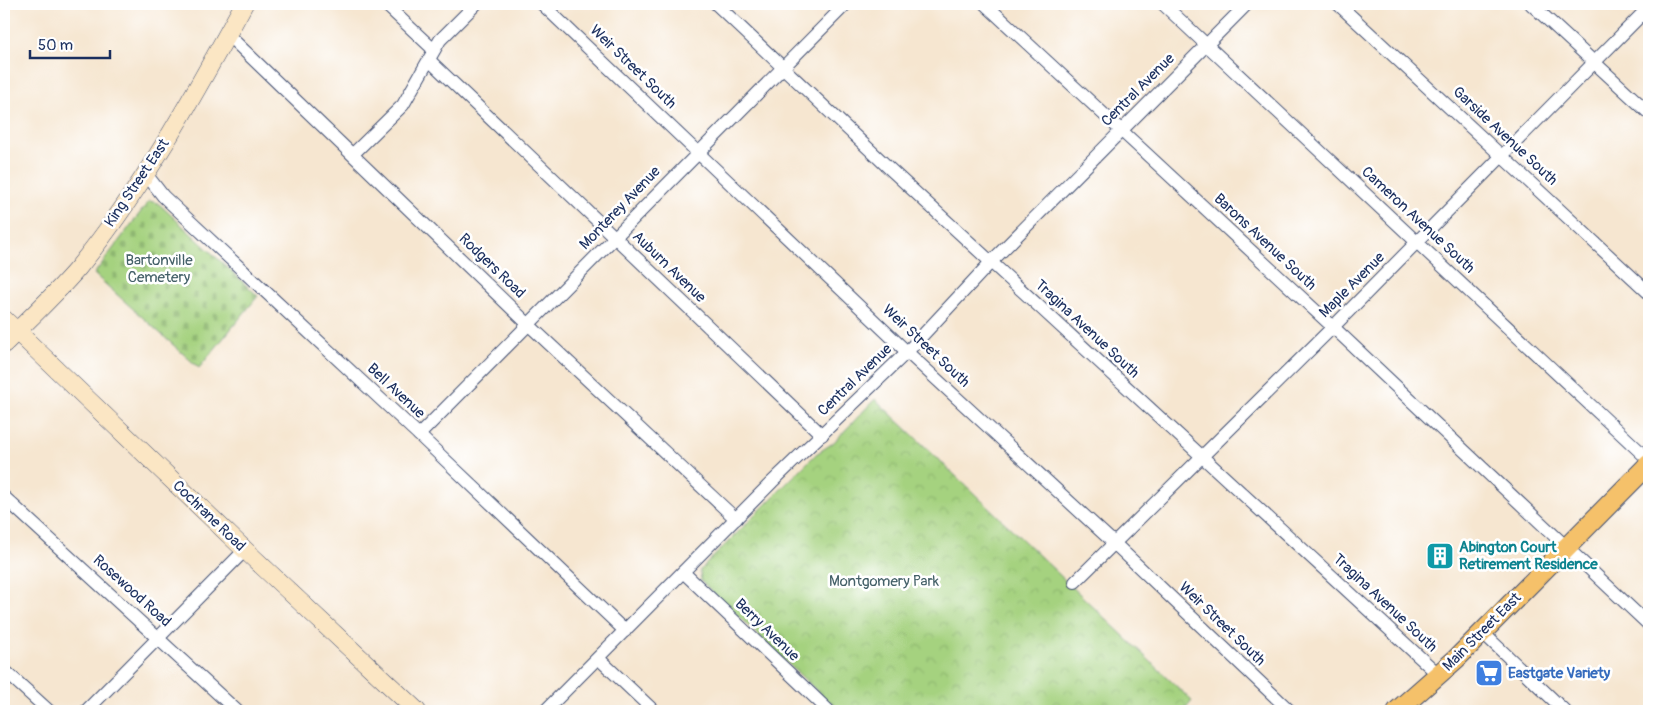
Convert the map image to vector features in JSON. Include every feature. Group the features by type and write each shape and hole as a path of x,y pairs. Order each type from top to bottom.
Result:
{"main road":[{"name":"Main Street East","path":"1397,711 1439,675 1649,462"}],"street":[{"name":"Auburn Avenue","path":"385,4 431,55 614,237 822,435"},
{"path":"353,154 403,105 440,40 476,4"},
{"name":"Weir Street South","path":"542,4 907,352 1115,544 1290,711"},
{"name":"Tragina Avenue South","path":"716,4 890,169 1439,675"},
{"name":"Monterey Avenue","path":"419,435 846,4"},
{"name":"Barons Avenue South","path":"985,4 1333,327 1649,625"},
{"name":"Cameron Avenue South","path":"1163,4 1418,241 1649,462"},
{"name":"Central Avenue","path":"545,711 772,482 907,352 991,262 1247,4"},
{"name":"Garside Avenue South","path":"1338,4 1649,293"},
{"path":"1531,4 1649,114"},
{"name":"King Street East","path":"4,344 78,268 146,174 227,34 240,5"},
{"name":"Maple Avenue","path":"1075,582 1333,327 1649,7"},
{"name":"Rodgers Road","path":"227,34 528,324 736,519"},
{"name":"Bell Avenue","path":"146,174 170,202 625,631"},
{"name":"Cochrane Road","path":"4,319 245,550 417,711"},
{"name":"Rosewood Road","path":"4,497 237,711"},
{"path":"86,711 245,550"},
{"name":"Berry Avenue","path":"683,572 829,711"},
{"path":"1482,632 1566,711"},
{"path":"598,658 654,711"},
{"path":"4,670 49,711"}],"green space":[{"name":"Bartonville Cemetery","path":"149,201 158,203 258,296 199,368 94,274"},
{"name":"Montgomery Park","path":"875,399 1192,701 1184,711 838,711 701,581 700,570 816,454 833,443"}],"place":[{"name":"Abington Court Retirement Residence","path":"1440,556"},
{"name":"Eastgate Variety","path":"1489,673"}]}
